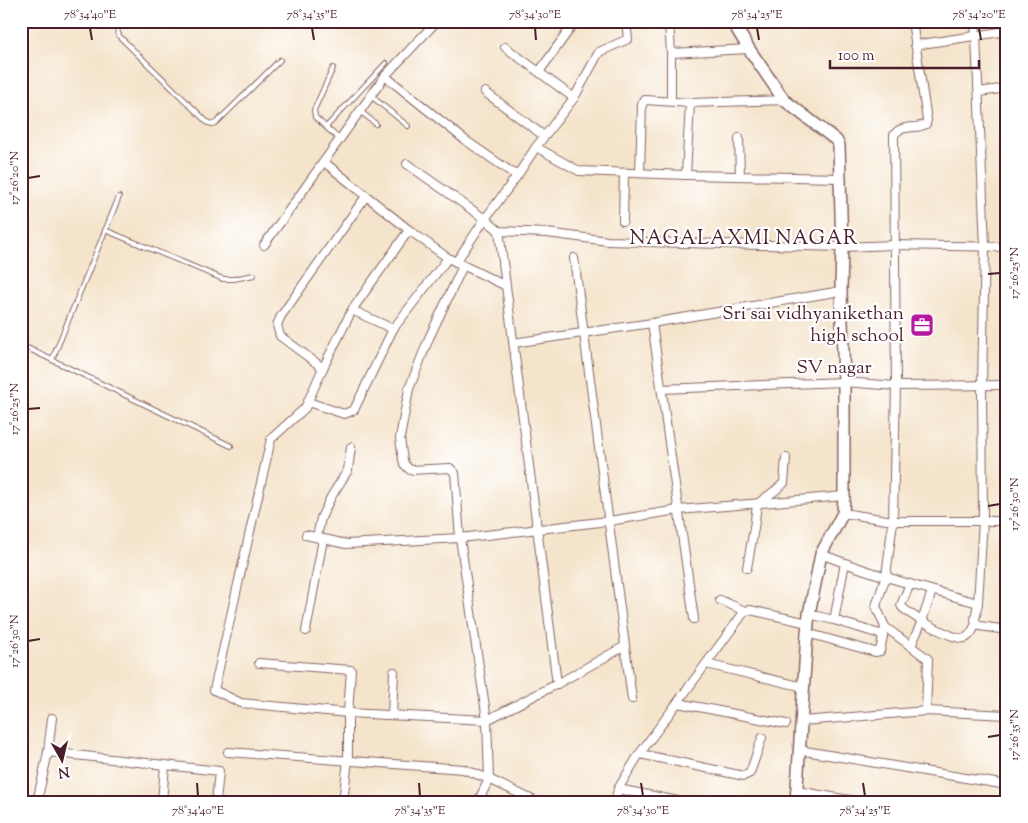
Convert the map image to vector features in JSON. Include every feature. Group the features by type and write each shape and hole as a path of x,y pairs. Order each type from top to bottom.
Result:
{"street":[{"path":"264,245 385,76 437,21"},
{"path":"539,72 576,21"},
{"path":"478,802 489,779 487,720 460,538 455,473 450,468 410,470 404,464 400,438 409,389 460,264 485,219 544,136 574,98 599,52 628,39 626,21"},
{"path":"671,101 672,22 687,21"},
{"path":"732,21 784,100 836,140 839,145 844,382 843,513 821,554 808,623 796,797 861,802"},
{"path":"720,600 745,611 750,610 808,623 875,652 880,651 884,631 876,606 886,576 892,521 896,386 894,135 900,129 922,126 926,124 927,120 912,21"},
{"path":"910,584 902,607 922,621 956,638 968,636 972,632 976,623 978,603 982,520 985,246 979,92 974,21"},
{"path":"915,45 1007,31"},
{"path":"505,47 574,98"},
{"path":"671,53 749,49"},
{"path":"385,76 465,140 517,176"},
{"path":"979,92 1007,88"},
{"path":"485,92 544,136"},
{"path":"640,173 643,102 647,100 690,103 784,100"},
{"path":"686,175 690,103"},
{"path":"739,138 740,176"},
{"path":"536,147 579,171 841,178"},
{"path":"324,162 409,230 448,258 506,286"},
{"path":"406,164 485,219 499,231 547,233 608,241 842,247 894,245 1007,247"},
{"path":"623,221 624,173"},
{"path":"323,368 280,336 277,325 281,316 366,196"},
{"path":"409,230 352,310 305,408 271,439 214,690 241,703 348,713 487,720 625,646"},
{"path":"499,231 557,684"},
{"path":"308,402 344,414 354,410 393,329 448,258"},
{"path":"574,258 632,699"},
{"path":"513,343 652,323 841,291"},
{"path":"352,310 393,329"},
{"path":"652,323 694,619"},
{"name":"SV nagar","path":"661,389 844,382 896,386 1007,385"},
{"path":"306,631 320,538 321,518 331,497 348,470 351,447"},
{"path":"747,568 757,504 784,483 786,458"},
{"path":"306,535 346,544 460,538 609,521 678,510 844,496"},
{"path":"843,513 892,521 1007,521"},
{"path":"821,554 845,564 978,603"},
{"path":"834,620 845,564"},
{"path":"911,646 932,591"},
{"path":"615,802 618,789 640,754 745,611"},
{"path":"808,623 834,620 884,631 911,646 928,659 926,711"},
{"path":"976,623 980,626 1007,630"},
{"path":"259,662 351,670 348,713 348,760 343,802"},
{"path":"706,664 804,686"},
{"path":"392,714 394,672"},
{"path":"678,702 786,724"},
{"path":"802,721 926,711 1007,715"},
{"path":"38,802 48,752 52,718"},
{"path":"640,754 744,776 750,772 762,738"},
{"path":"799,750 1007,785"},
{"path":"48,752 219,771 216,802"},
{"path":"228,752 463,769 537,802"},
{"path":"162,802 165,765"},
{"path":"618,789 683,802"}],"lane":[{"path":"118,21 117,31 119,36 208,123 216,123 280,60"},
{"path":"326,127 386,63"},
{"path":"333,68 314,110 314,114 315,118 340,140"},
{"path":"371,96 408,126"},
{"path":"360,111 376,124"},
{"path":"52,360 119,197"},
{"path":"21,199 27,209 26,221 21,232"},
{"path":"105,230 223,279 254,275"},
{"path":"21,345 231,446"}],"place":[{"name":"Sri sai vidhyanikethan high school","path":"922,325"}],"district":[{"name":"NAGALAXMI NAGAR","path":"744,239"}]}
